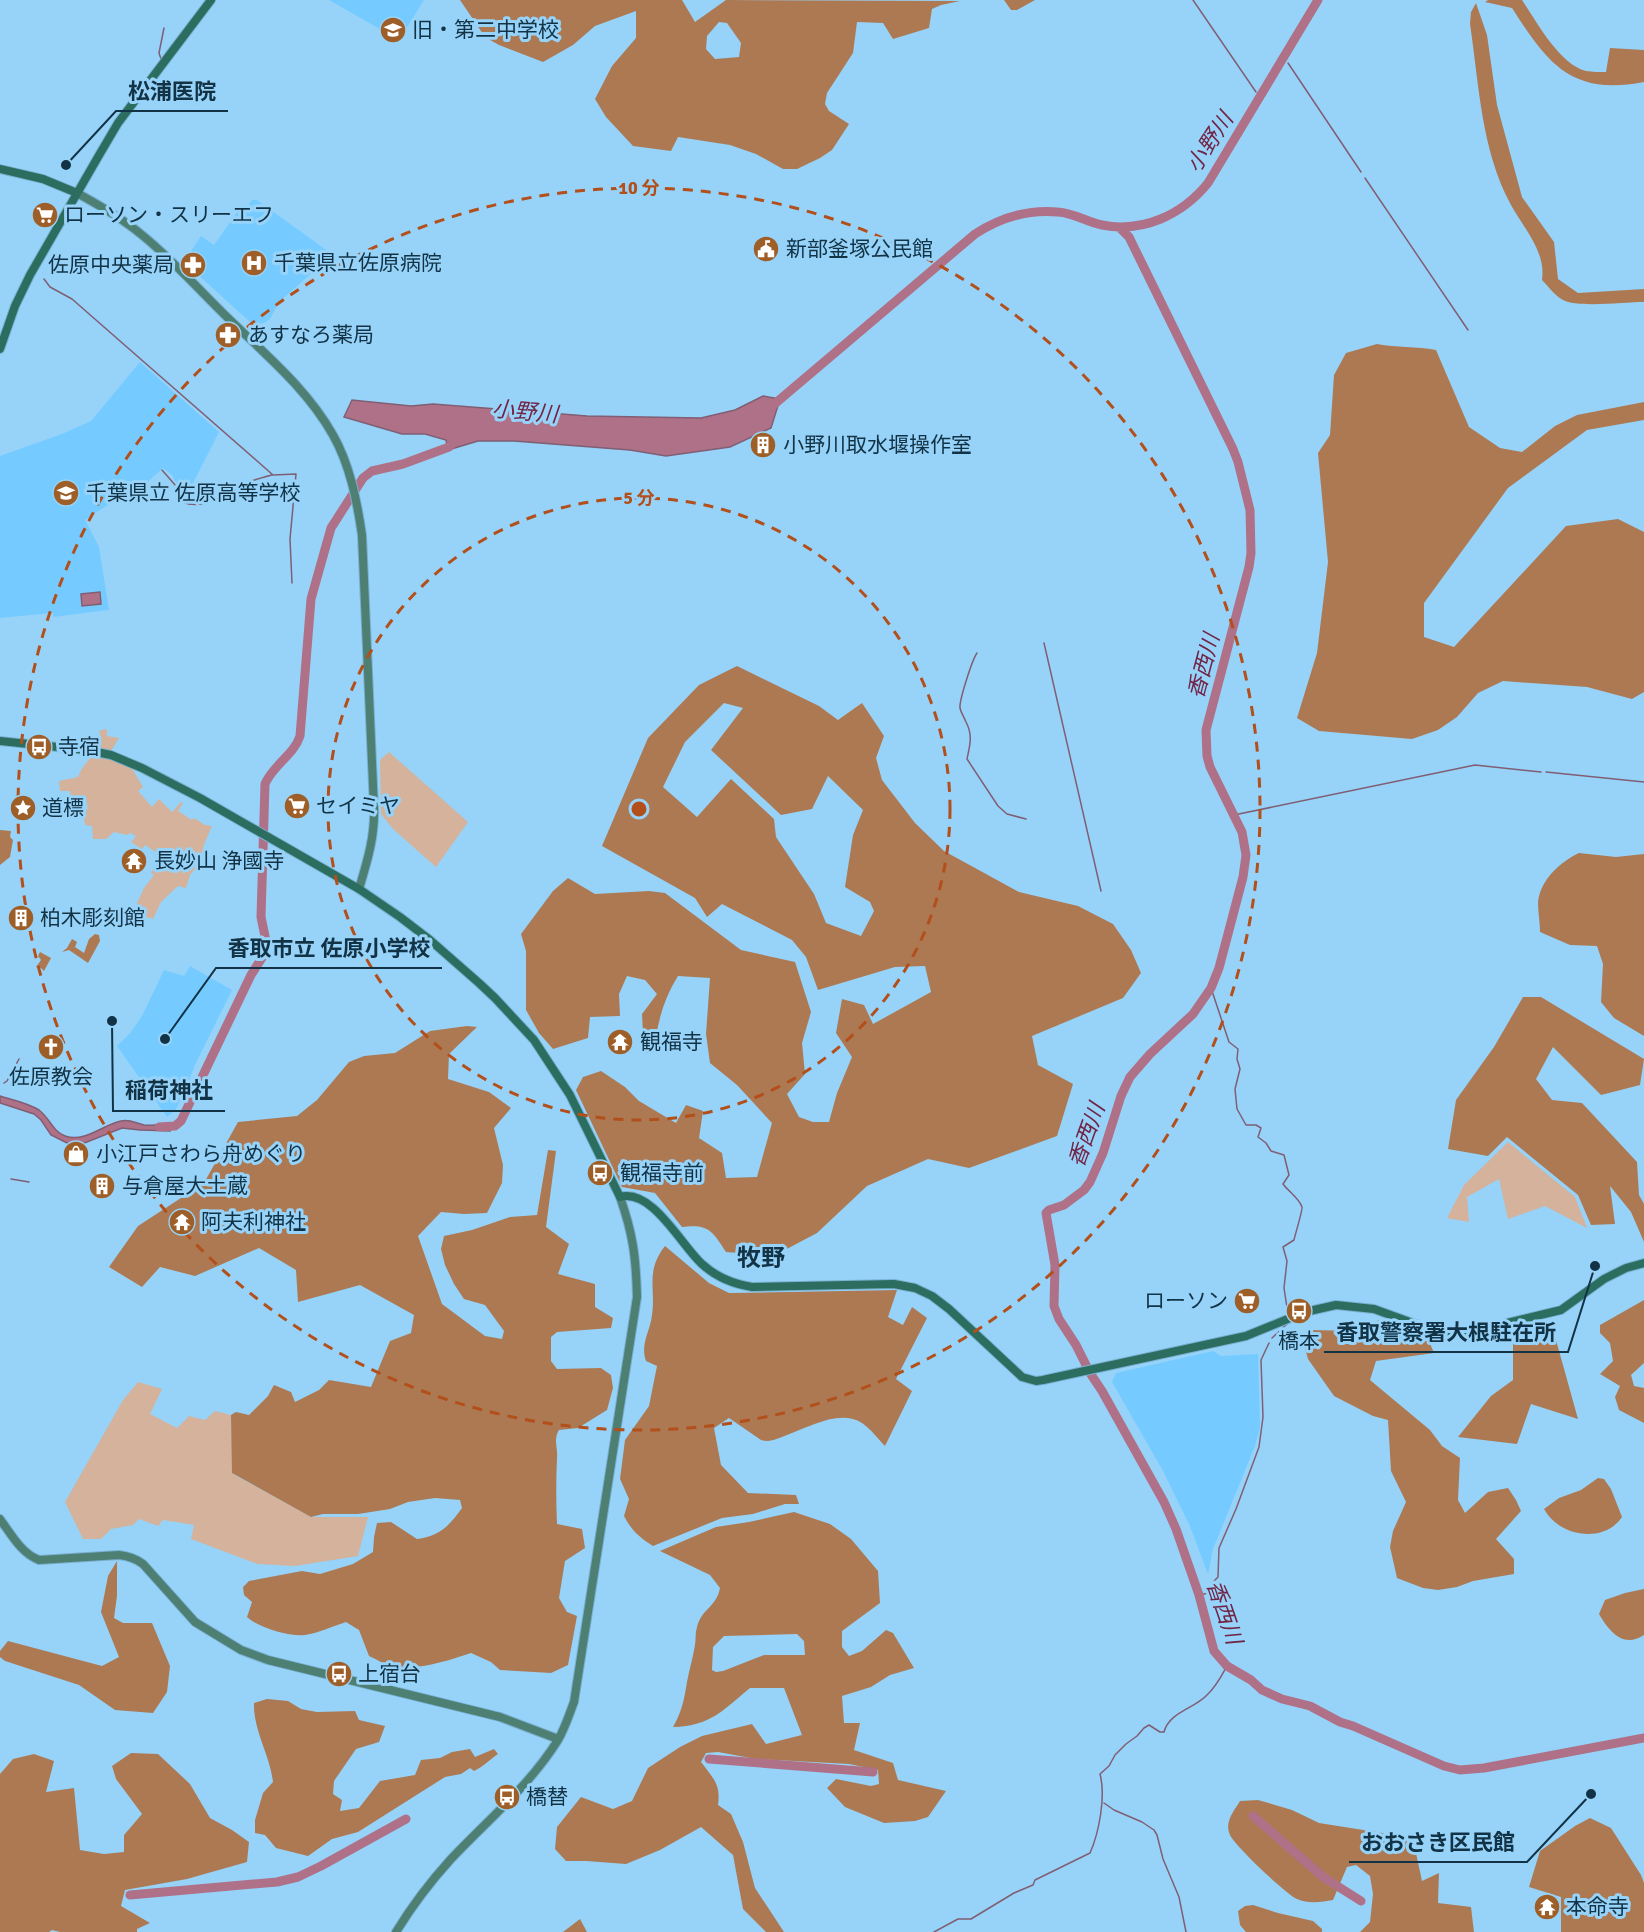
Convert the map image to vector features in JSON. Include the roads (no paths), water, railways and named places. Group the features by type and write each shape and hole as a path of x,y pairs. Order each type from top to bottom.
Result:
{"main road":[{"path":"0,349 17,301 118,123 211,0"},
{"path":"0,169 43,179 77,193"},
{"path":"0,741 80,749 120,759 159,776 359,889 440,949 495,998 534,1040 570,1095 620,1197 626,1195 642,1198 676,1231 702,1265 720,1277 752,1287 894,1284 915,1288 932,1296 949,1309 1023,1377 1036,1381 1043,1380 1246,1336 1305,1312 1336,1305 1374,1309 1421,1326 1444,1331 1478,1330 1561,1310 1604,1279 1626,1268 1644,1263"}],"street":[{"path":"77,193 143,235 299,388 334,436 357,503 362,541 375,820 368,860 359,889"},
{"path":"396,1932 427,1888 450,1861 526,1781 558,1739 574,1702 580,1676 637,1297 635,1249 620,1197"},
{"path":"0,1519 22,1549 39,1560 119,1555 136,1559 195,1622 254,1655 500,1718 558,1739"}],"waterway":[{"path":"1193,0 1256,92"},
{"name":"小野川","path":"771,407 975,234 994,223 1025,213 1047,211 1070,214 1102,225 1132,226 1161,219 1186,204 1208,183 1318,0"},
{"path":"161,59 159,53 164,28"},
{"path":"1288,63 1361,172"},
{"path":"1365,178 1468,330"},
{"name":"香西川","path":"1119,227 1129,237 1233,449 1250,510 1249,567 1206,730 1207,756 1210,767 1242,832 1246,855 1243,877 1219,968 1211,988 1193,1014 1150,1054 1130,1077 1121,1096 1103,1153 1090,1182 1084,1190 1064,1205 1046,1213 1055,1265 1054,1306 1059,1319 1076,1345 1164,1502 1199,1595 1214,1651 1227,1666 1251,1680 1262,1690 1282,1699 1310,1706 1340,1722 1444,1766 1460,1770 1484,1768 1644,1738"},
{"path":"44,279 50,287 72,299 273,475 296,474 290,539 292,583"},
{"name":"小野川","path":"159,1127 175,1126 181,1121 251,975 265,953 267,946 261,917 265,784 273,771 293,749 300,736 311,599 331,528 363,478 372,471 403,464 449,447 455,441"},
{"path":"162,470 176,486 183,502 191,504 217,499 249,482 272,475"},
{"path":"1044,643 1101,891"},
{"path":"977,653 960,704 970,736 967,759 998,806 1007,814 1026,819"},
{"path":"1234,815 1475,765 1541,772"},
{"path":"1546,772 1644,782"},
{"path":"1211,988 1229,1042 1238,1049 1237,1059 1240,1069 1235,1089 1237,1109 1246,1125 1256,1125 1261,1128 1258,1137 1271,1151 1284,1155 1289,1175 1283,1184 1302,1207 1294,1240 1283,1247 1287,1261 1284,1288 1288,1314"},
{"path":"4,1083 19,1059"},
{"path":"11,1179 29,1182"},
{"path":"1272,1338 1288,1323"},
{"path":"1199,1595 1209,1593 1212,1583 1218,1577 1219,1548 1259,1447 1263,1417 1261,1360 1269,1343"},
{"path":"934,1932 958,1919 971,1919 1014,1893 1033,1885 1035,1880 1090,1853 1101,1814 1100,1774 1109,1766 1115,1755 1144,1728 1149,1725 1164,1732 1176,1715 1202,1700 1218,1682 1227,1666"},
{"path":"709,1759 873,1772"},
{"path":"1104,1803 1154,1830 1179,1897 1186,1932"},
{"path":"1253,1816 1323,1877 1361,1901"},
{"path":"130,1895 277,1882 298,1877 406,1819"}],"place":[{"name":"旧・第二中学校","path":"393,30"},
{"name":"松浦医院","path":"66,165"},
{"name":"ローソン・スリーエフ","path":"45,215"},
{"name":"新部釜塚公民館","path":"766,249"},
{"name":"千葉県立佐原病院","path":"254,263"},
{"name":"佐原中央薬局","path":"193,265"},
{"name":"あすなろ薬局","path":"228,335"},
{"name":"小野川取水堰操作室","path":"763,445"},
{"name":"千葉県立 佐原高等学校","path":"66,493"},
{"name":"寺宿","path":"39,747"},
{"name":"セイミヤ","path":"297,806"},
{"name":"道標","path":"23,808"},
{"name":"長妙山 浄國寺","path":"134,861"},
{"name":"柏木彫刻館","path":"21,918"},
{"name":"稲荷神社","path":"112,1021"},
{"name":"香取市立 佐原小学校","path":"165,1039"},
{"name":"観福寺","path":"620,1042"},
{"name":"佐原教会","path":"51,1047"},
{"name":"小江戸さわら舟めぐり","path":"76,1154"},
{"name":"観福寺前","path":"600,1173"},
{"name":"与倉屋大土蔵","path":"102,1186"},
{"name":"阿夫利神社","path":"182,1222"},
{"name":"香取警察署大根駐在所","path":"1595,1266"},
{"name":"ローソン","path":"1247,1301"},
{"name":"橋本","path":"1299,1311"},
{"name":"上宿台","path":"339,1674"},
{"name":"おおさき区民館","path":"1591,1794"},
{"name":"橋替","path":"507,1797"},
{"name":"本命寺","path":"1547,1907"}],"district":[{"name":"牧野","path":"761,1258"}]}
